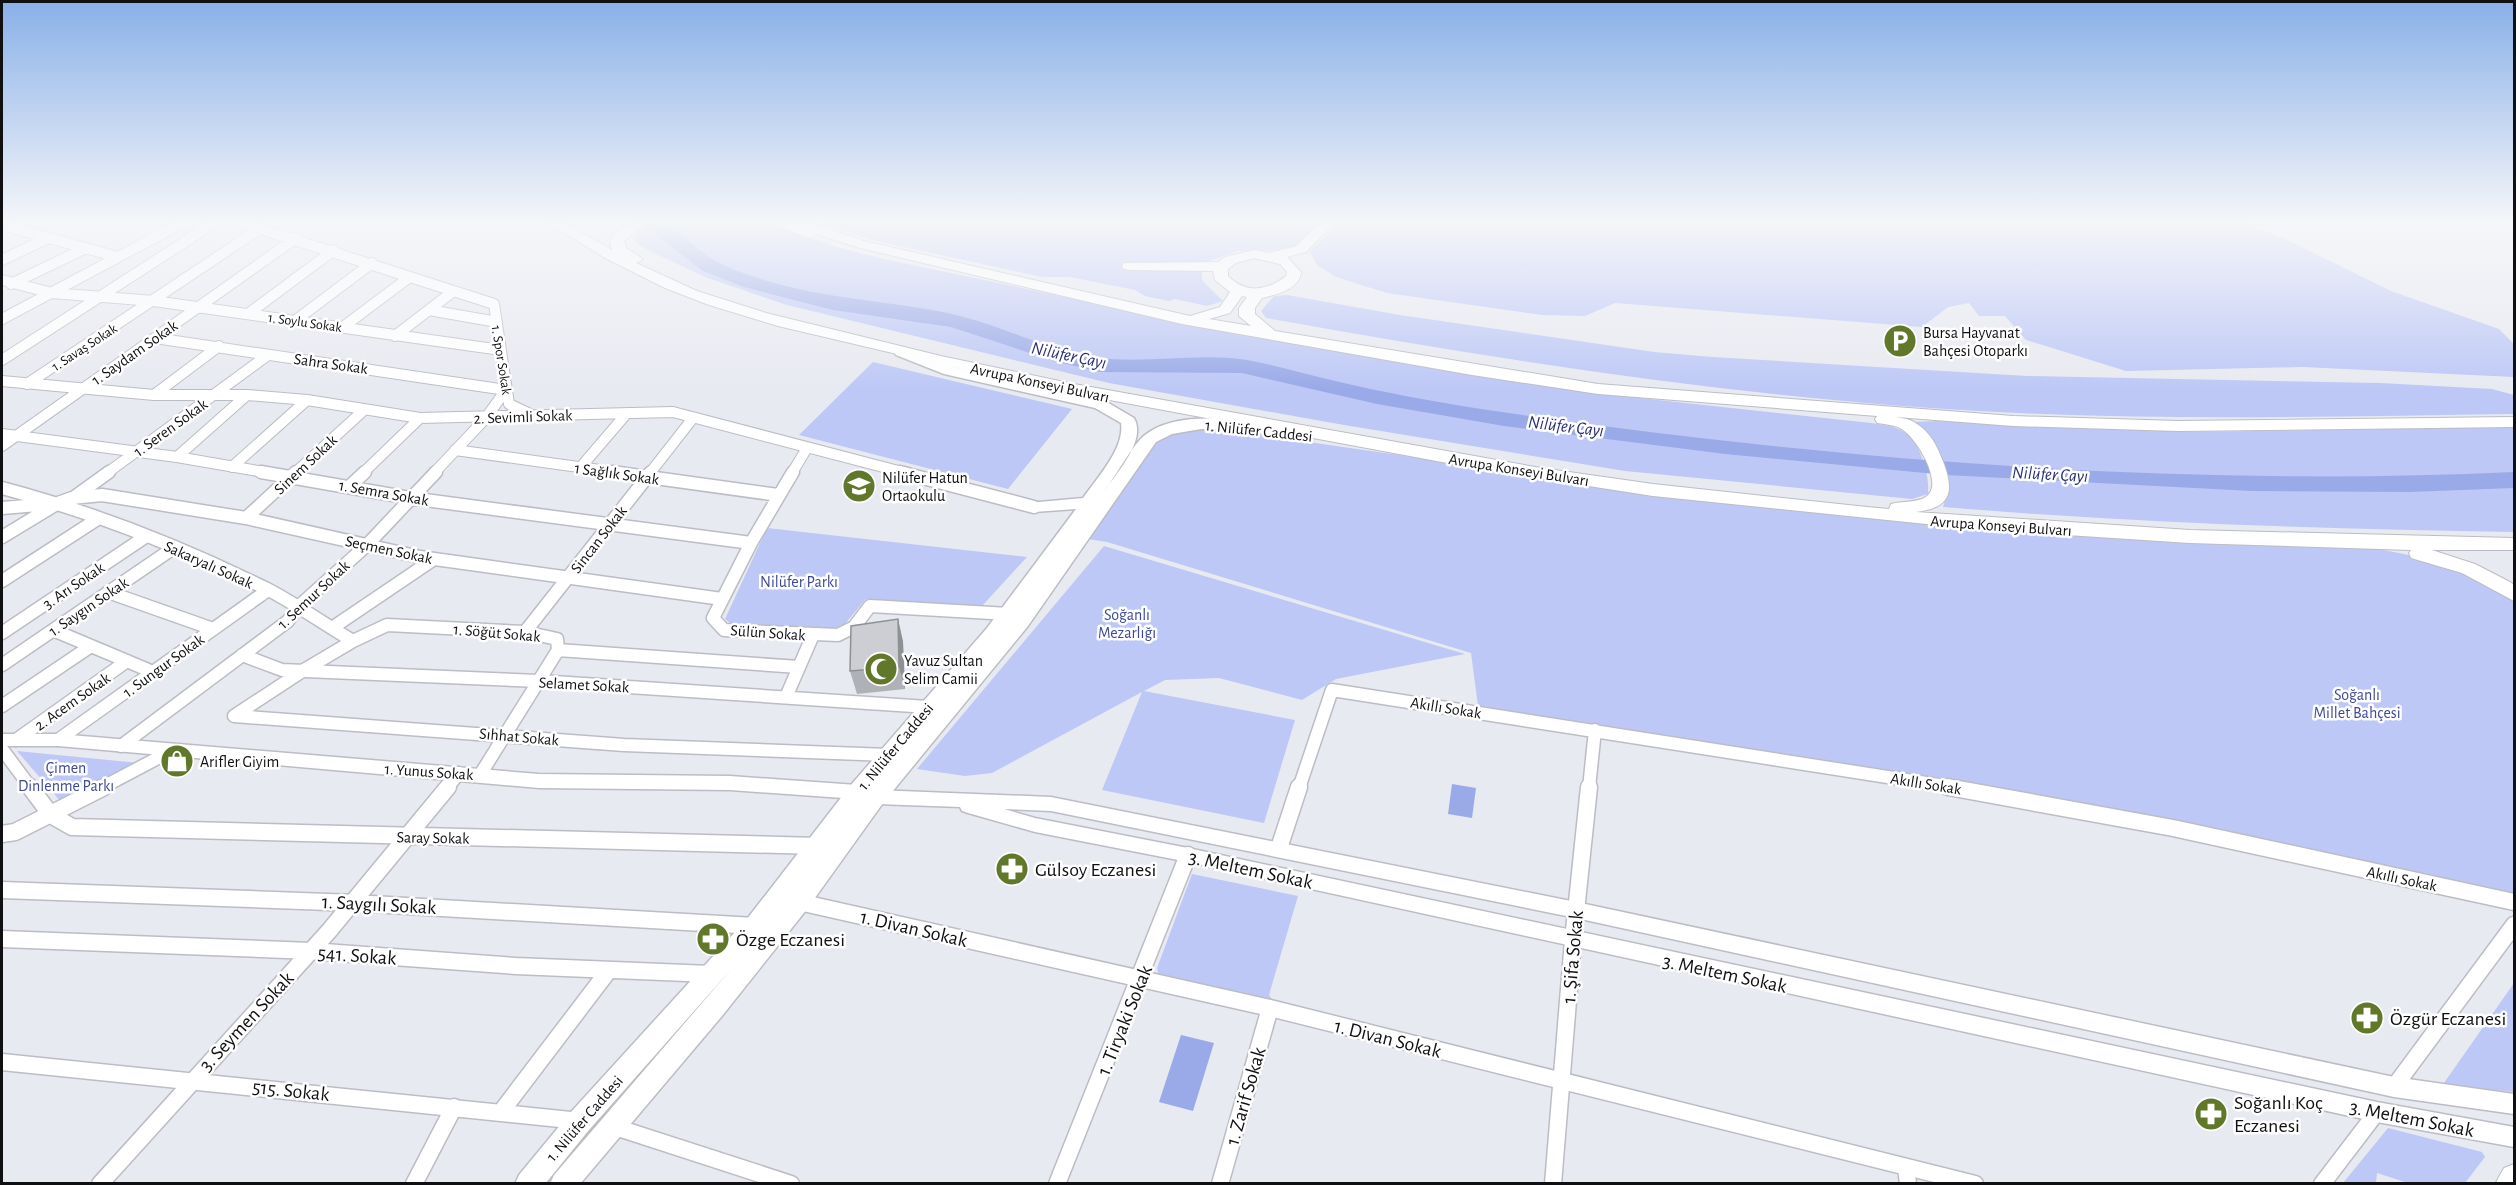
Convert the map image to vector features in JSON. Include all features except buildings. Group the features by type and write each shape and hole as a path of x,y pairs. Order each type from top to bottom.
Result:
{"main road":[{"name":"Avrupa Konseyi Bulvarı","path":"656,278 719,303 901,352 1094,394 1566,477 1929,520 2096,531 2366,543 2514,544"},
{"path":"677,278 807,328"},
{"path":"1007,278 1182,320 1598,389 2013,421 2166,426 2329,426 2514,422"},
{"path":"1222,278 1224,284 1238,291 1258,294 1280,289 1288,284 1291,278"},
{"path":"1182,320 1220,313 1229,308 1238,291"},
{"path":"1258,294 1247,308 1247,316 1256,326 1276,337"},
{"name":"1. Nilüfer Caddesi","path":"901,352 949,371 1082,399 1118,413 1128,422 1131,431 1099,502"},
{"path":"1732,401 1872,418 1907,425 1927,442 1942,482 1939,496 1930,504 1905,509 1737,498"},
{"name":"1. Nilüfer Caddesi","path":"528,1184 580,1120 755,926 818,846 1021,621 1078,531 1150,439 1165,430 1185,424 1209,423 1347,440"},
{"path":"1034,507 1099,502"},
{"path":"1034,507 1078,531"},
{"name":"1. Nilüfer Caddesi","path":"563,1184 714,1008 799,902 888,755 1078,531"},
{"path":"2366,543 2443,558 2481,572 2514,594"},
{"path":"2509,1184 2514,1178"}],"street":[{"path":"2,288 24,278"},
{"path":"2,319 80,278"},
{"path":"2,360 128,278"},
{"name":"1. Savaş Sokak","path":"27,384 187,278"},
{"name":"1. Saydam Sokak","path":"2,446 239,278"},
{"path":"248,314 296,278"},
{"path":"296,320 352,278"},
{"path":"343,327 407,279"},
{"name":"1. Spor Sokak","path":"407,279 494,304 509,404 531,415"},
{"name":"1. Soylu Sokak","path":"2,280 52,294 154,301 501,350"},
{"path":"395,336 451,293"},
{"path":"429,310 497,322"},
{"name":"Sahra Sokak","path":"155,338 506,390"},
{"path":"154,395 219,346"},
{"name":"1. Seren Sokak","path":"72,498 268,354"},
{"name":"2. Sevimli Sokak","path":"2,381 80,390 154,395 248,394 308,400 420,418 485,419 531,415 673,412 1034,507"},
{"name":"1. Semur Sokak","path":"121,746 288,621 298,607 367,545 485,419 506,390"},
{"path":"177,457 248,394"},
{"path":"232,467 308,400"},
{"name":"Sinem Sokak","path":"246,518 364,410"},
{"path":"580,468 627,413"},
{"path":"350,486 420,418"},
{"name":"Sincan Sokak","path":"525,632 693,418"},
{"name":"1. Semra Sokak","path":"2,434 177,457 410,498 751,543"},
{"name":"Sülün Sokak","path":"807,448 778,495 722,598 713,618 724,630 838,635 854,627 870,606 1009,614"},
{"name":"1 Sağlık Sokak","path":"455,450 778,495"},
{"name":"Sakaryalı Sokak","path":"2,488 58,503 175,547 268,590 353,641"},
{"name":"Seçmen Sokak","path":"58,503 72,498 102,495 246,518 434,559 722,598"},
{"path":"2,508 58,503"},
{"path":"2,537 58,503"},
{"path":"2,581 99,518"},
{"name":"3. Arı Sokak","path":"2,633 145,537"},
{"name":"1. Saygın Sokak","path":"2,665 175,547"},
{"path":"332,628 434,559"},
{"name":"1. Sungur Sokak","path":"58,740 268,590"},
{"path":"108,592 213,629"},
{"name":"1. Söğüt Sokak","path":"304,670 353,641 387,625 525,632 557,639 558,650 799,667"},
{"path":"53,630 153,672"},
{"path":"786,697 813,635"},
{"path":"2,706 91,646"},
{"path":"480,775 558,650"},
{"name":"Selamet Sokak","path":"242,656 282,670 539,681 927,707"},
{"name":"2. Acem Sokak","path":"6,743 128,661"},
{"name":"Sıhhat Sokak","path":"304,670 234,716 505,734 624,745 888,755"},
{"name":"Akıllı Sokak","path":"1279,848 1332,690 2007,796 2174,828 2514,902"},
{"name":"1. Şifa Sokak","path":"1553,1184 1572,940 1595,730"},
{"name":"1. Yunus Sokak","path":"6,743 58,740 539,781 730,783 866,794"},
{"path":"6,743 51,814"},
{"path":"2,834 15,832 171,751"},
{"name":"3. Seymen Sokak","path":"100,1184 191,1080 355,903 411,837 459,773"},
{"name":"3. Meltem Sokak","path":"866,794 1051,804 1279,848 1576,910 2394,1087 2514,1104"},
{"name":"3. Meltem Sokak","path":"939,798 1035,825 1188,855 1572,940 2377,1112 2514,1137"},
{"name":"Saray Sokak","path":"51,814 72,827 818,846"},
{"name":"1. Tiryaki Sokak","path":"1057,1184 1188,855"},
{"name":"1. Saygılı Sokak","path":"2,890 355,903 755,926"},
{"name":"1. Divan Sokak","path":"799,902 1270,1008 1562,1082 1907,1175 1975,1184"},
{"path":"2394,1087 2514,925"},
{"name":"541. Sokak","path":"2,939 312,951 609,970 711,974"},
{"path":"501,1112 609,970"},
{"name":"1. Zarif Sokak","path":"1220,1184 1270,1008"},
{"name":"515. Sokak","path":"2,1062 580,1120"},
{"path":"414,1184 454,1107"},
{"path":"2322,1184 2377,1112"},
{"path":"611,1126 791,1184"}],"green space":[{"path":"709,278 976,278 1180,321 1594,393 1890,426 1907,434 1920,453 1926,470 1928,494 1912,499 1625,471 1344,425 1109,383 787,305"},
{"path":"1076,278 1202,278 1223,301 1207,306 1175,299 1169,301 1145,296 1135,290"},
{"path":"1340,278 2365,278 2391,291 2499,329 2514,344 2514,377 2303,367 2126,371 2026,340 2005,316 1979,316 1969,303 1948,307 1922,327 1615,303 1585,316 1542,315 1387,293"},
{"path":"1287,295 1400,315 1654,352 1713,357 2027,376 2380,383 2492,389 2514,395 2514,414 2278,417 2101,416 1944,409 1847,401 1652,380 1459,351 1266,318 1261,311 1274,296"},
{"path":"873,362 1072,409 1008,489 799,435"},
{"path":"1938,421 2193,432 2514,427 2514,532 2229,524 1943,507 1947,482 1942,459 1929,438 1911,422"},
{"name":"Soğanlı Millet Bahçesi","path":"1183,429 1217,429 1684,496 1893,521 2088,536 2369,547 2443,562 2487,579 2514,600 2514,898 1745,751 1478,706 1471,653 1107,542 1088,539 1159,437"},
{"name":"Nilüfer Parkı","path":"767,528 1027,557 982,606 866,599 844,625 820,632 735,627 725,619"},
{"name":"Soğanlı Mezarlığı","path":"1104,546 1465,654 1336,679 1302,700 1219,678 1165,680 1144,691 1295,720 1264,823 1102,790 1142,692 992,773 965,776 917,769"},
{"name":"Çimen Dinlenme Parkı","path":"17,751 139,763 62,803"},
{"path":"1192,874 1298,896 1269,995 1274,1002 1159,976 1157,968"},
{"path":"2514,983 2514,1092 2445,1085 2444,1083"},
{"path":"2388,1128 2482,1152 2485,1157 2465,1183 2408,1183 2377,1173 2376,1183 2343,1183"}],"shaded area":[{"path":"1452,784 1476,788 1472,818 1448,814"},
{"path":"1181,1035 1214,1043 1193,1111 1159,1102"}],"waterway":[{"name":"Nilüfer Çayı","path":"739,278 783,292 833,303 953,321 1080,362 1117,367 1207,364 1242,366 1441,409 1725,447 1946,468 2146,480 2356,485 2514,480"}],"place":[{"name":"Bursa Hayvanat Bahçesi Otoparkı","path":"1900,341"},
{"name":"Nilüfer Hatun Ortaokulu","path":"859,486"},
{"name":"Yavuz Sultan Selim Camii","path":"881,669"},
{"name":"Arifler Giyim","path":"177,761"},
{"name":"Gülsoy Eczanesi","path":"1012,869"},
{"name":"Özge Eczanesi","path":"713,939"},
{"name":"Özgür Eczanesi","path":"2367,1018"},
{"name":"Soğanlı Koç Eczanesi","path":"2211,1114"}]}
